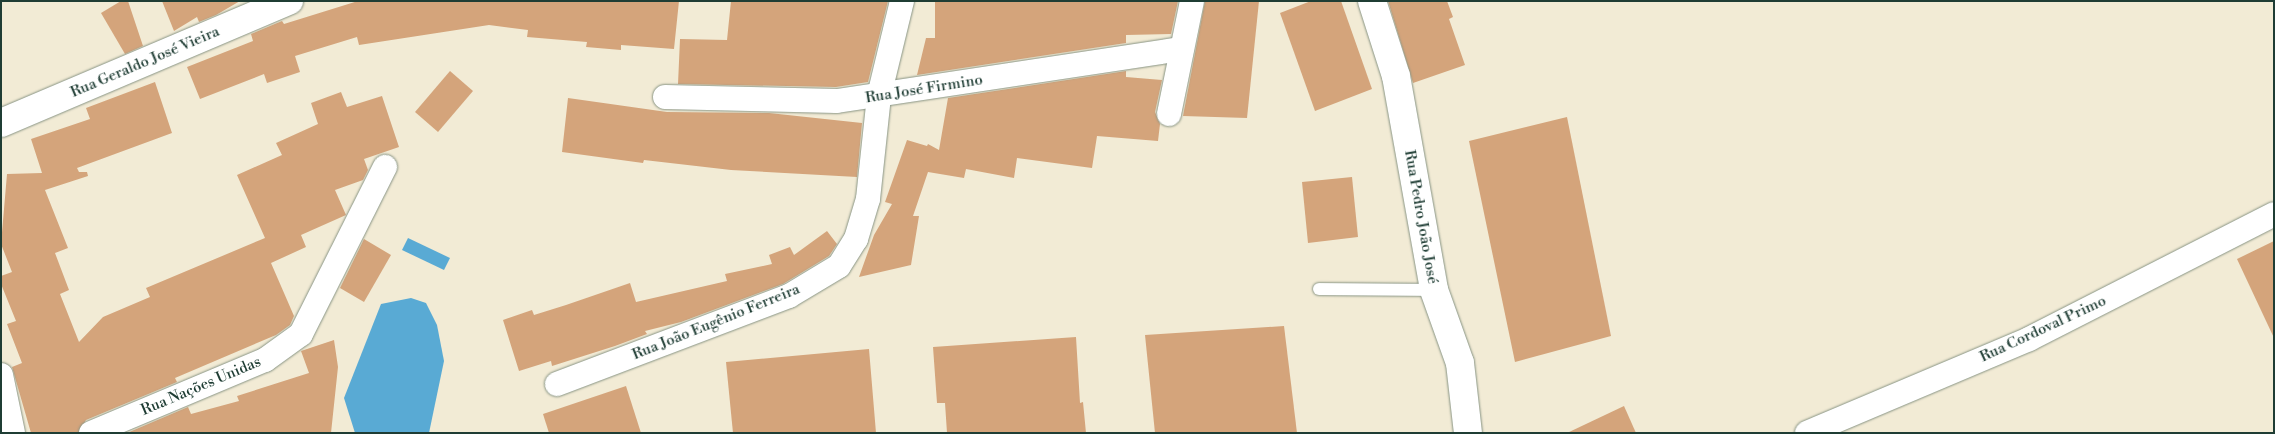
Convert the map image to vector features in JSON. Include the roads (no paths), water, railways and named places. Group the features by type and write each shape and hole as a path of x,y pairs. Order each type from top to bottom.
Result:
{"street":[{"name":"Rua Geraldo José Vieira","path":"1,124 289,1"},
{"name":"Rua João Eugênio Ferreira","path":"557,384 789,296 839,266 856,239 868,199 879,96 902,1"},
{"path":"1169,114 1192,1"},
{"name":"Rua Pedro João José","path":"1372,1 1396,76 1434,290 1460,364 1468,433"},
{"name":"Rua José Firmino","path":"665,97 837,101 1181,49"},
{"name":"Rua Nações Unidas","path":"91,433 265,360 300,334 385,167"},
{"name":"Rua Cordoval Primo","path":"1807,433 2029,339 2274,214"},
{"path":"1,375 13,433"}],"lane":[{"path":"1319,288 1434,290"}],"water":[{"path":"408,238 450,258 444,270 402,250"},
{"path":"411,298 426,303 437,325 444,361 429,433 355,433 344,398 381,304"}]}
